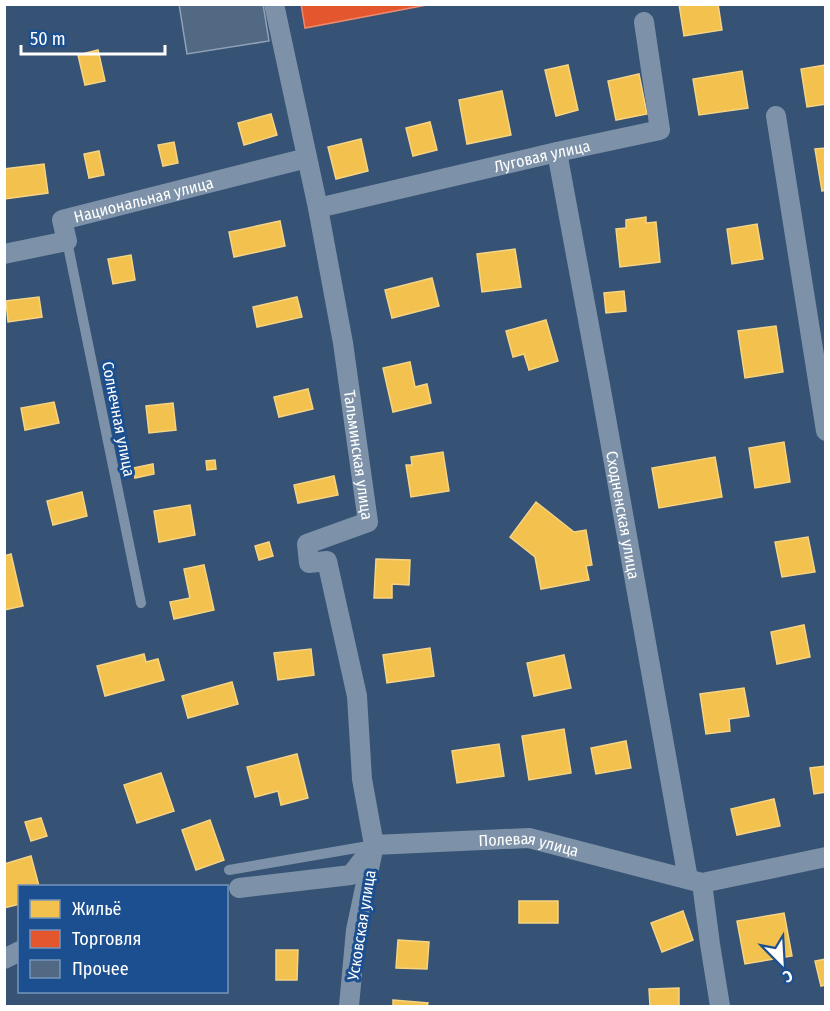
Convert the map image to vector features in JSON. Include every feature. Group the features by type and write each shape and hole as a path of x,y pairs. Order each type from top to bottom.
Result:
{"street":[{"name":"Тальминская улица","path":"274,4 318,208 343,343 368,522 307,544 309,563 327,561 357,696 362,779 374,844"},
{"name":"Луговая улица","path":"318,208 660,130 644,22"},
{"path":"777,116 825,430"},
{"name":"Сходненская улица","path":"557,152 695,881 710,944 720,1006"},
{"name":"Национальная улица","path":"4,254 67,241 62,220 307,158"},
{"name":"Полевая улица","path":"374,844 529,838 695,881 825,857"},
{"path":"239,888 351,874 374,844"},
{"name":"Усковская улица","path":"349,1006 356,930 374,844"},
{"path":"4,959 18,952"}],"lane":[{"name":"Солнечная улица","path":"67,241 141,603"},
{"path":"229,870 374,844"}],"building: Жильё":[{"path":"679,4 718,4 722,30 684,36"},
{"path":"98,50 105,81 85,85 78,55"},
{"path":"568,65 578,110 556,116 545,70"},
{"path":"826,65 826,104 807,107 801,69"},
{"path":"742,71 748,108 699,115 693,79"},
{"path":"639,74 647,114 616,120 608,81"},
{"path":"502,91 511,135 467,144 459,100"},
{"path":"271,114 277,135 244,145 238,123"},
{"path":"430,122 437,150 413,156 406,128"},
{"path":"361,139 368,171 336,179 328,147"},
{"path":"174,142 178,163 163,166 158,145"},
{"path":"826,148 826,190 822,191 815,149"},
{"path":"99,151 104,175 89,178 84,154"},
{"path":"44,164 48,193 5,199 4,169"},
{"path":"646,217 646,223 656,222 660,262 620,267 616,229 626,228 626,220"},
{"path":"280,221 285,246 234,257 229,232"},
{"path":"757,224 763,259 732,264 727,229"},
{"path":"515,249 521,287 482,292 477,254"},
{"path":"131,255 135,280 113,284 108,259"},
{"path":"432,278 439,306 392,318 385,290"},
{"path":"624,291 626,311 606,313 604,293"},
{"path":"39,297 42,317 8,322 6,301"},
{"path":"297,297 302,317 257,327 253,307"},
{"path":"546,320 558,361 529,370 524,354 513,357 506,331"},
{"path":"776,326 783,372 745,378 738,331"},
{"path":"410,362 415,387 427,384 431,403 393,412 383,368"},
{"path":"308,389 313,409 279,417 274,397"},
{"path":"54,402 59,423 25,430 21,408"},
{"path":"173,403 176,430 149,433 146,406"},
{"path":"784,442 790,482 755,488 749,448"},
{"path":"443,452 449,491 411,497 406,465 412,465 411,457"},
{"path":"715,457 722,497 659,508 652,468"},
{"path":"215,460 216,469 207,470 206,461"},
{"path":"153,464 154,474 135,478 133,468"},
{"path":"334,476 338,495 298,503 294,485"},
{"path":"82,492 87,516 53,525 47,501"},
{"path":"536,502 574,532 586,530 592,565 586,566 589,580 541,589 535,557 510,537"},
{"path":"190,505 195,535 159,542 154,511"},
{"path":"808,537 815,572 782,577 775,542"},
{"path":"269,542 273,556 259,560 255,546"},
{"path":"11,554 23,606 4,610 4,556"},
{"path":"376,559 410,560 409,585 392,584 392,598 374,598"},
{"path":"204,565 214,610 174,619 170,602 190,598 184,569"},
{"path":"804,625 810,657 777,664 771,632"},
{"path":"430,648 434,676 387,683 383,655"},
{"path":"311,649 314,675 278,680 274,653"},
{"path":"144,654 146,662 158,659 164,680 105,696 97,666"},
{"path":"564,655 571,688 534,696 527,663"},
{"path":"232,682 238,704 188,718 182,696"},
{"path":"744,688 749,716 729,719 730,731 706,734 700,694"},
{"path":"564,729 571,773 529,780 522,736"},
{"path":"626,741 631,768 596,774 591,748"},
{"path":"499,744 504,776 457,783 452,751"},
{"path":"297,754 308,798 281,805 278,791 255,797 247,767"},
{"path":"826,766 826,792 814,794 810,768"},
{"path":"161,773 174,811 137,823 124,785"},
{"path":"774,799 780,826 737,835 731,809"},
{"path":"41,818 47,836 31,841 25,822"},
{"path":"210,820 224,860 196,870 182,830"},
{"path":"31,856 39,885 18,885 18,904 4,908 4,864"},
{"path":"519,901 558,901 558,923 519,923"},
{"path":"683,911 693,940 662,952 651,923"},
{"path":"784,913 792,956 745,964 737,921"},
{"path":"398,940 429,942 427,969 396,968"},
{"path":"276,950 298,950 297,980 276,980"},
{"path":"826,959 826,985 821,986 815,961"},
{"path":"679,988 679,1006 650,1006 649,989"},
{"path":"393,1000 428,1003 427,1006 393,1006"}],"building: Торговля":[{"path":"301,4 432,4 305,28"}],"building: Прочее":[{"path":"179,4 263,4 269,41 187,54"}]}
